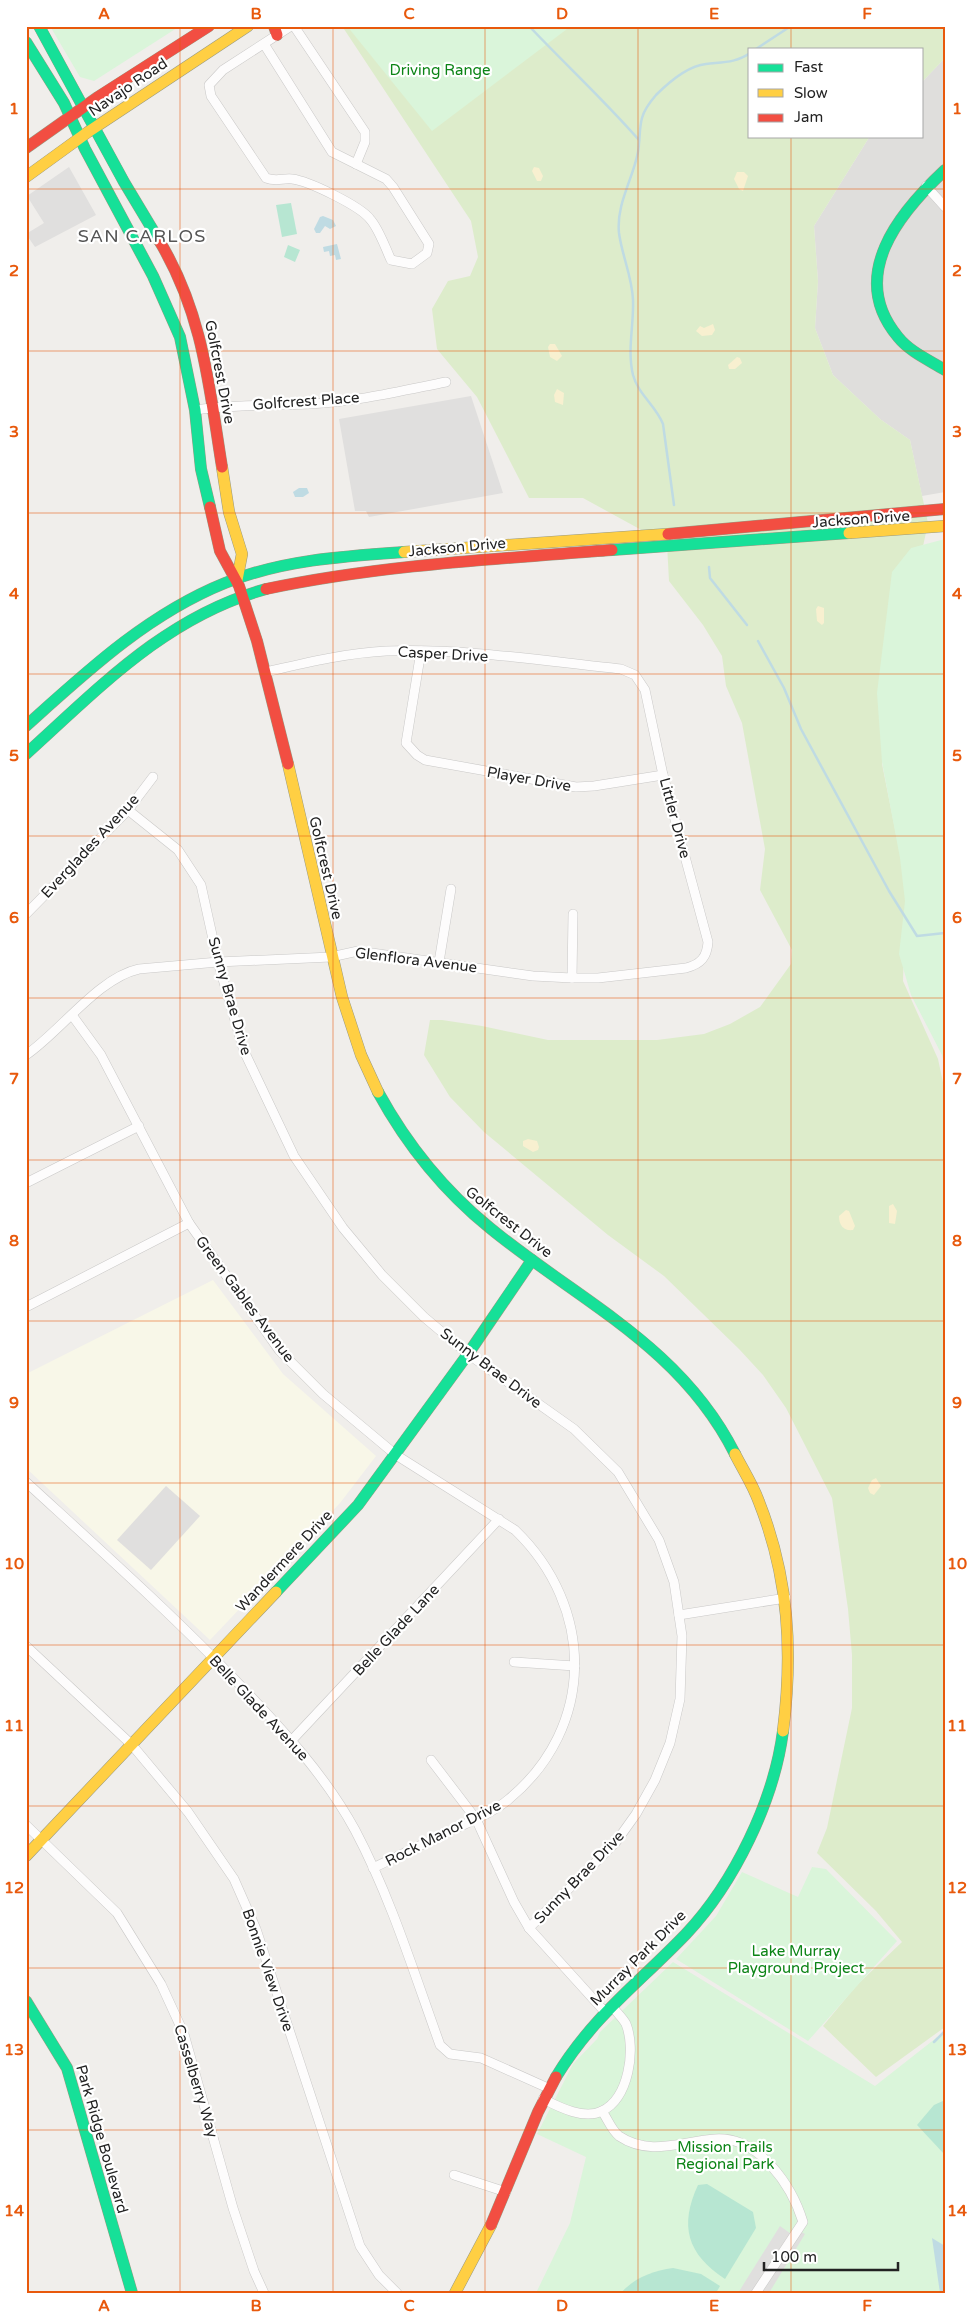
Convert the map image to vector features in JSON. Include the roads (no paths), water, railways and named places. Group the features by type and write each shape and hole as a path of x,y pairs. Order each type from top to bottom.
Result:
{"main road":[{"name":"Golfcrest Drive","path":"39,26 94,128 163,247 182,285 202,342 229,512 242,554 237,580"},
{"name":"Navajo Road","path":"26,148 83,107 209,26"},
{"name":"Navajo Road","path":"26,177 94,128 248,26"},
{"name":"Golfcrest Drive","path":"26,42 70,116 153,276 180,337 195,410 201,469 220,551 224,564 237,580 266,672 340,999 362,1061 385,1106 409,1144 452,1196 467,1211 643,1340 680,1375 708,1407 745,1468 769,1525 786,1598"},
{"path":"945,170 926,186 910,204 883,248 877,269 877,290 882,311 899,337 945,370"},
{"name":"Jackson Drive","path":"26,726 120,644 150,622 182,603 259,571 308,560 358,555 729,530 945,509"},
{"name":"Jackson Drive","path":"26,754 121,667 153,642 198,615 243,599 264,589 312,578 448,562 945,526"},
{"name":"Wandermere Drive","path":"26,1856 358,1505 468,1354 532,1260"},
{"name":"Murray Park Drive","path":"455,2293 484,2244 548,2088 574,2047 609,2009 662,1960 704,1913 739,1860 765,1804 776,1767 788,1703 790,1646 786,1598"},
{"name":"Park Ridge Boulevard","path":"26,2000 67,2068 132,2293"}],"street":[{"path":"264,44 332,152 356,164 386,179 429,244 427,253 412,264 392,260 371,219 357,207 304,182 291,178 274,181 266,178 211,96 210,85 222,70 264,44 276,31 292,26 365,132 365,142 356,164"},
{"path":"926,186 945,207"},
{"name":"Golfcrest Place","path":"195,410 213,407 348,400 446,382"},
{"name":"Casper Drive","path":"266,672 313,661 384,651 421,651 621,669"},
{"name":"Player Drive","path":"421,651 406,744 416,755 426,760 576,787 663,775"},
{"name":"Littler Drive","path":"621,669 635,675 645,690 663,775 708,942 707,952 703,959 695,966 686,968"},
{"name":"Everglades Avenue","path":"26,914 128,810 153,777"},
{"name":"Sunny Brae Drive","path":"128,810 178,850 201,885 218,962 244,1051 294,1156 343,1228 382,1275 424,1317 468,1354 574,1429 618,1472 659,1540 674,1582 682,1636 680,1699 670,1743 655,1780 636,1814 616,1842 529,1928"},
{"path":"439,962 451,889"},
{"path":"572,978 573,914"},
{"name":"Glenflora Avenue","path":"26,1055 110,982 128,971 218,962 331,957 358,951 534,976 572,978 598,978 686,968"},
{"name":"Green Gables Avenue","path":"72,1016 101,1055 189,1223 279,1350 323,1394 396,1455 499,1519 515,1530 532,1546 557,1585 566,1605 574,1646 575,1666"},
{"path":"26,1183 139,1126"},
{"path":"26,1307 189,1223"},
{"name":"Belle Glade Avenue","path":"26,1482 214,1658 292,1740 310,1763 354,1829 373,1868 440,2045 450,2054 481,2058 548,2088"},
{"name":"Belle Glade Lane","path":"292,1740 499,1519"},
{"path":"679,1615 786,1598"},
{"name":"Bonnie View Drive","path":"26,1646 132,1745 188,1812 234,1879 256,1929 360,2246 379,2275 397,2293"},
{"path":"514,1662 575,1666"},
{"name":"Rock Manor Drive","path":"373,1868 476,1819 508,1800 534,1775 547,1758 559,1737 568,1714 573,1691 575,1666"},
{"path":"431,1760 476,1819 514,1902 529,1928 625,2023 630,2048 630,2064 622,2089 602,2111 576,2112 543,2099"},
{"name":"Casselberry Way","path":"26,1825 117,1913 161,1984 184,2034 233,2208 254,2271 264,2293"},
{"path":"602,2111 618,2135 646,2148 717,2139 740,2142 768,2160 796,2198 803,2222 756,2293"},
{"path":"454,2176 506,2192"}],"water":[{"path":"323,216 333,220 336,226 330,229 325,226 320,233 316,233 314,229 320,217"},
{"path":"337,244 341,259 336,260 335,255 330,256 329,251 324,252 323,247"},
{"path":"299,488 307,488 309,493 303,497 295,497 293,492"},
{"path":"932,2238 945,2246 945,2293 940,2293"}],"waterway":[{"path":"529,26 639,140"},
{"path":"758,48 791,26"},
{"path":"674,505 663,424 635,382 631,366 633,300 631,283 619,233 620,212 636,162 642,118 654,98 685,71 699,65 734,60 748,54"},
{"path":"709,567 710,578 747,625"},
{"path":"758,641 784,688 801,729 889,891 917,936 945,933"},
{"path":"934,2042 945,2031"}],"district":[{"name":"SAN CARLOS","path":"142,236"}],"park label":[{"name":"Driving Range","path":"440,70"},
{"name":"Lake Murray Playground Project","path":"796,1960"},
{"name":"Mission Trails Regional Park","path":"725,2156"}]}
